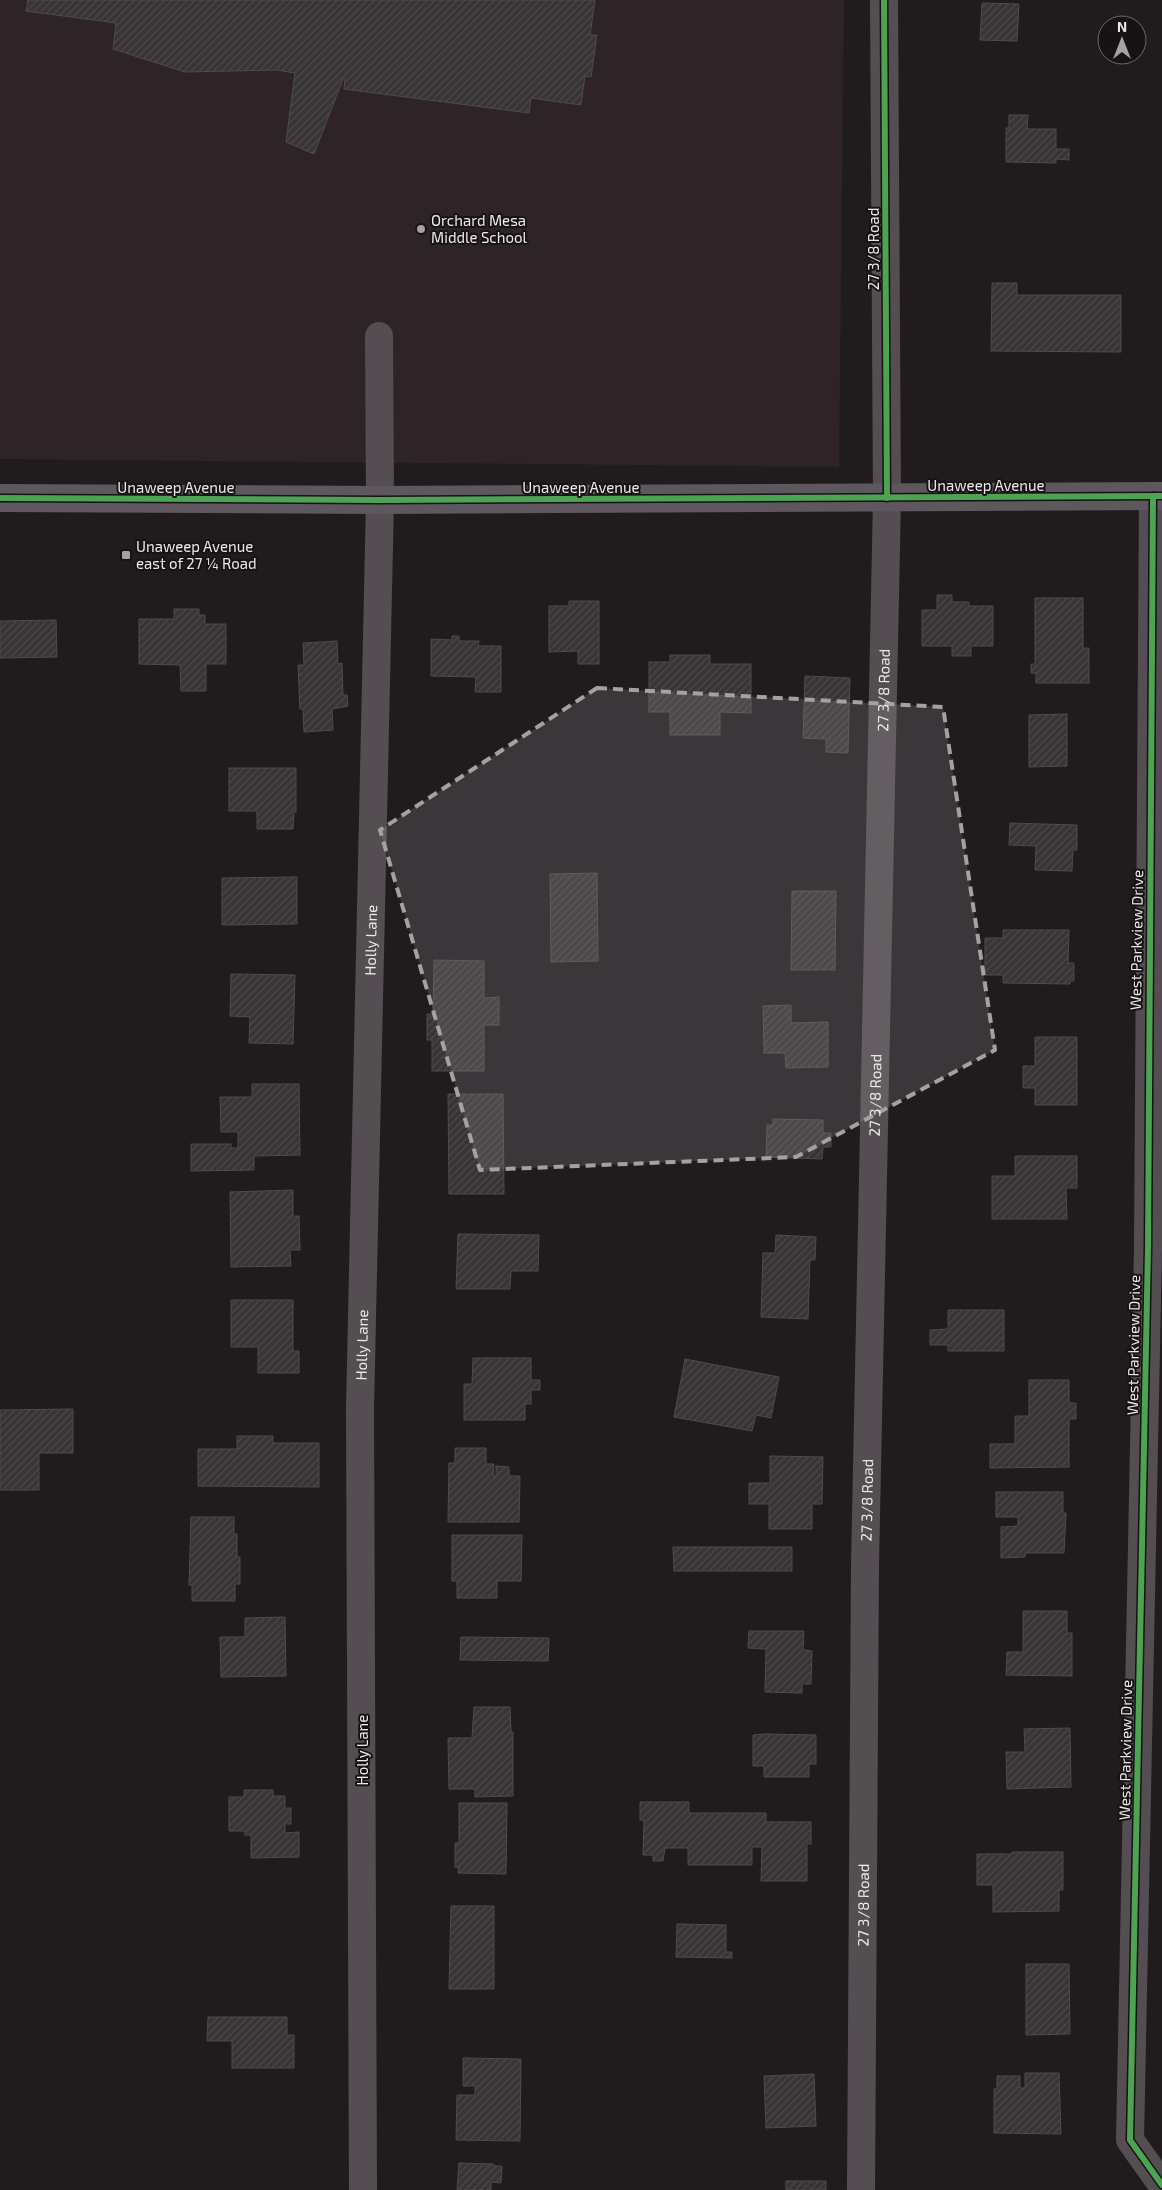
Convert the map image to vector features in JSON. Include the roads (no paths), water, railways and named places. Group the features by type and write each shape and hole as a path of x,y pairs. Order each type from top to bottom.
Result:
{"main road":[{"name":"Unaweep Avenue","path":"0,498 380,500 1158,496"}],"street":[{"name":"27 3/8 Road","path":"861,2190 866,1555 887,498 884,0"},
{"name":"Holly Lane","path":"363,2190 360,1408 380,500 379,336"},
{"name":"West Parkview Drive","path":"1158,496 1154,1350 1130,2140 1162,2185"}],"place":[{"name":"Orchard Mesa Middle School","path":"421,229"},
{"name":"Unaweep Avenue east of 27 ¼ Road","path":"126,555"}]}
